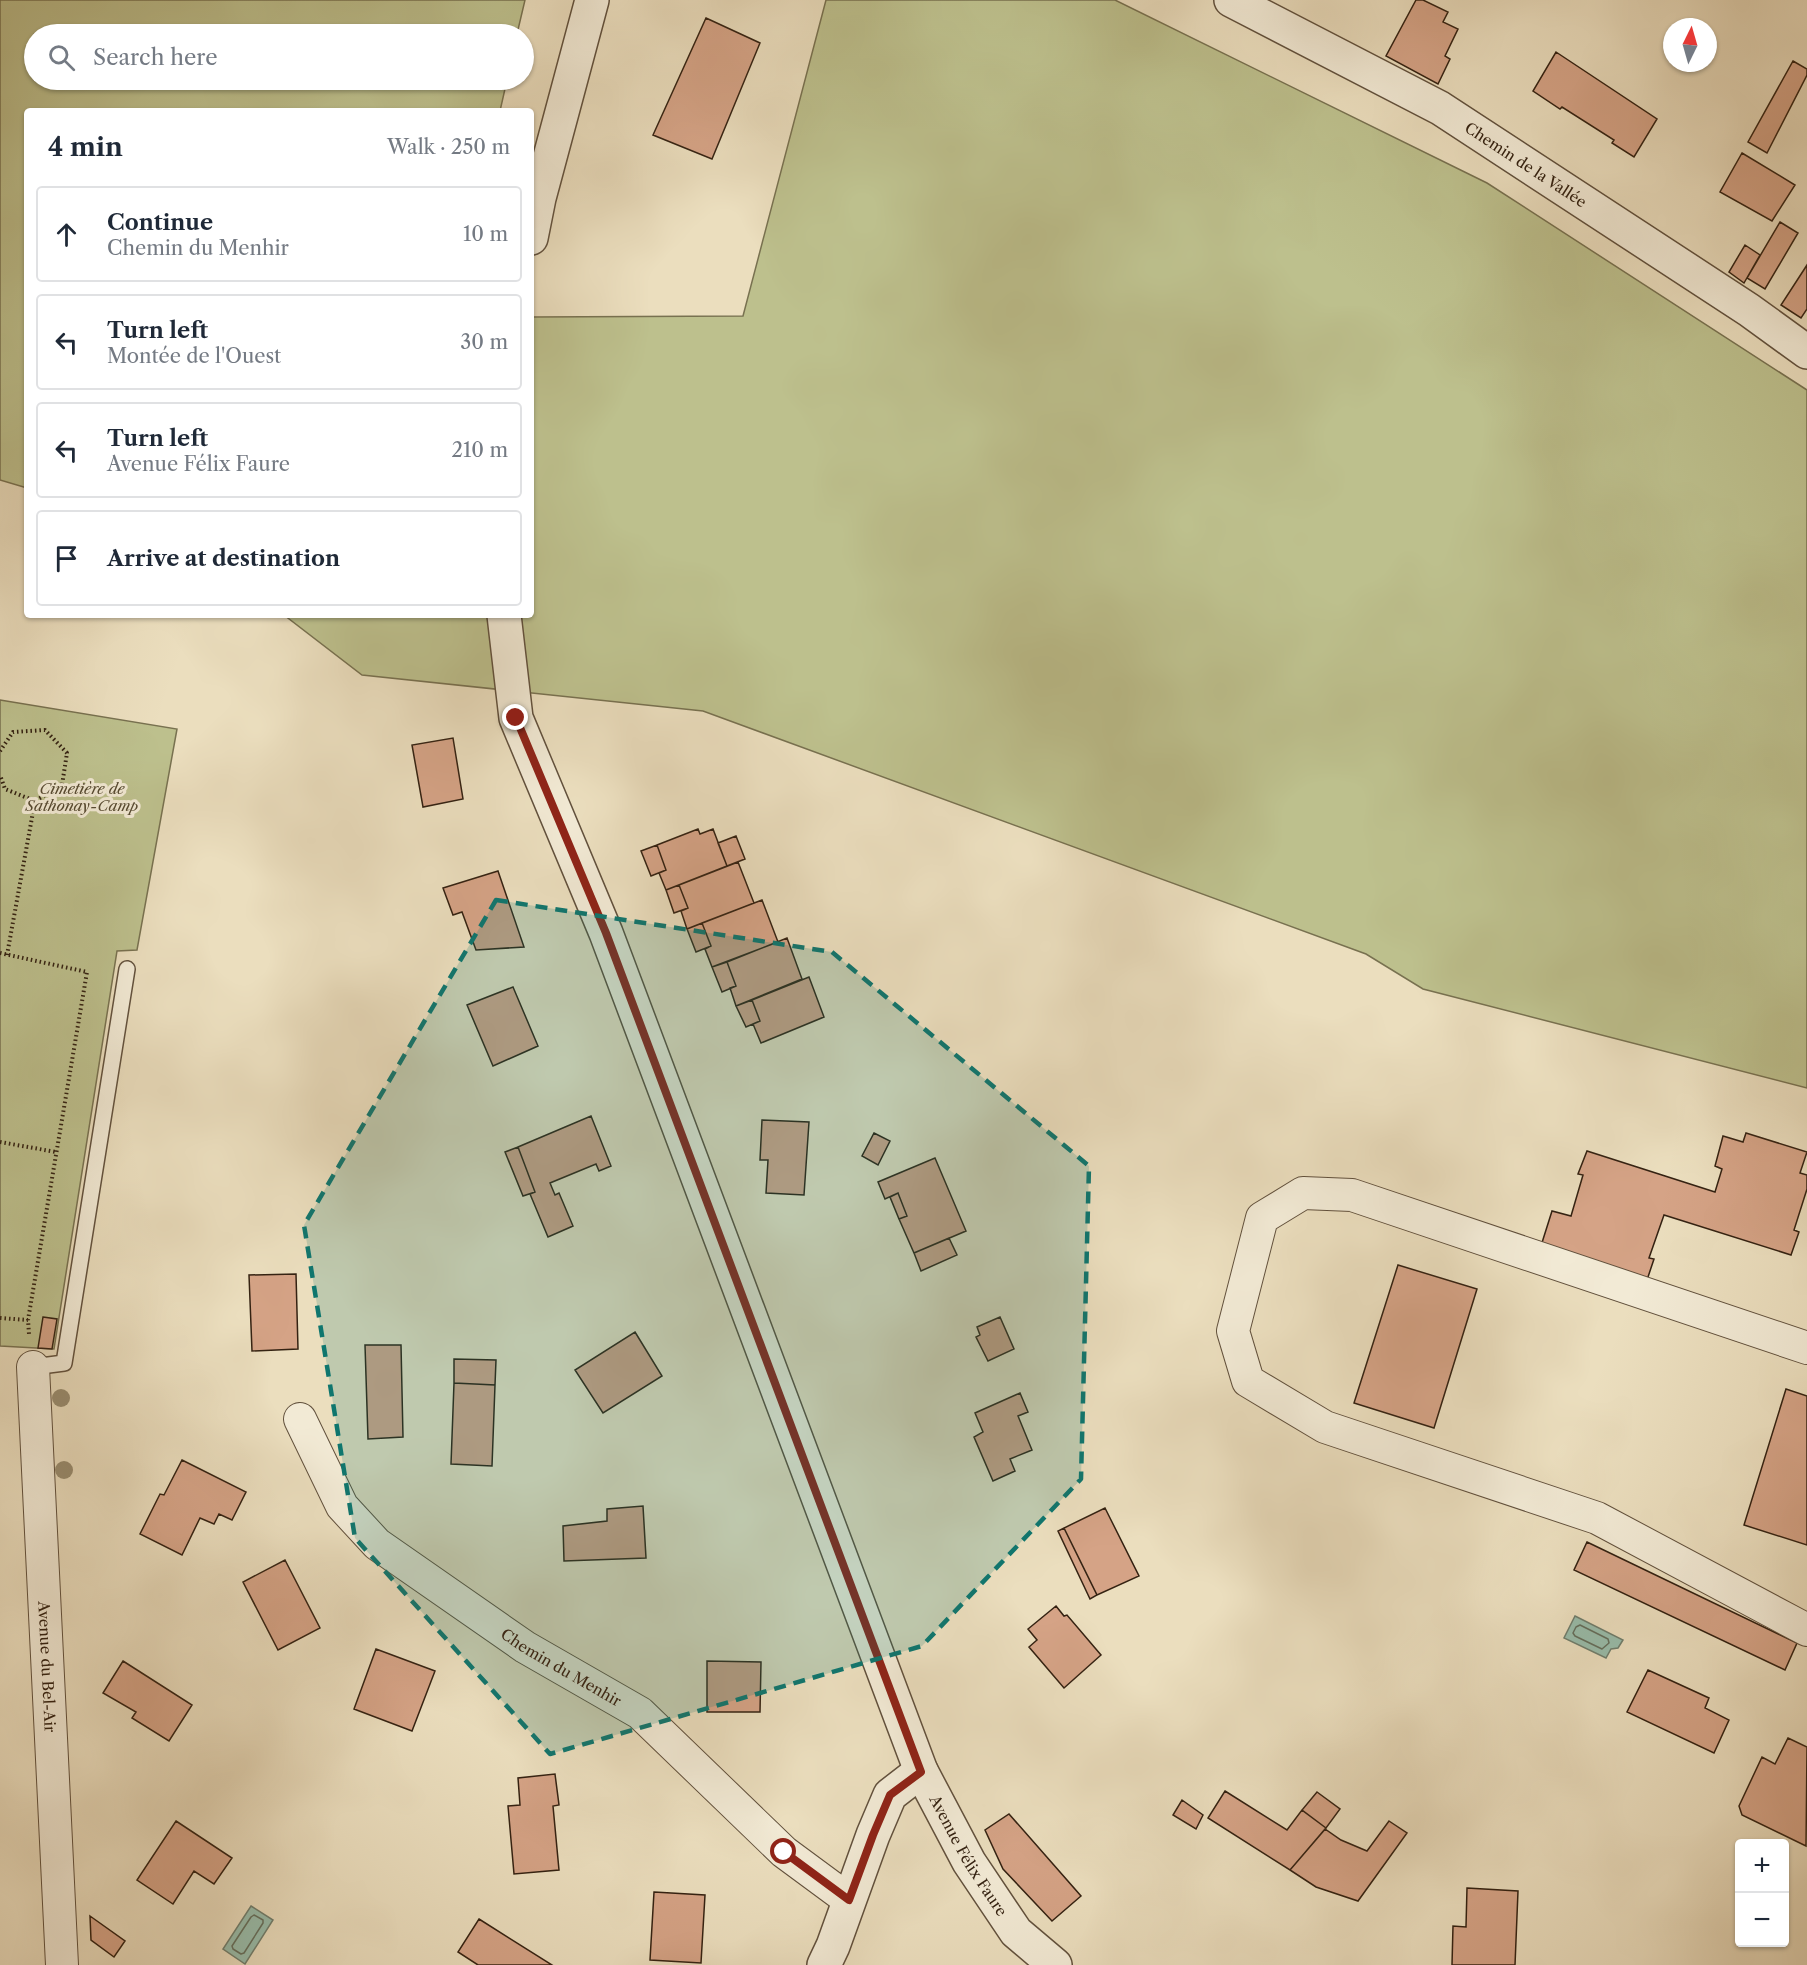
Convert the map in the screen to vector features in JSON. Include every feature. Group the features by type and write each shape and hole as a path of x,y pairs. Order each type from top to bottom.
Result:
{"street":[{"path":"534,223 592,0"},
{"name":"Chemin de la Vallée","path":"1231,0 1440,108 1749,310 1807,352"},
{"name":"Avenue Félix Faure","path":"504,618 516,718 606,933 921,1772 969,1862 1016,1932 1055,1965"},
{"path":"1807,1348 1352,1195 1342,1194 1304,1193 1262,1218 1233,1331 1248,1381 1325,1427 1597,1518 1807,1630"},
{"name":"Avenue du Bel-Air","path":"33,1367 62,1965"},
{"name":"Chemin du Menhir","path":"300,1419 342,1506 377,1544 525,1647 640,1713 784,1852 849,1900"},
{"path":"824,1965 834,1946 873,1835 890,1795 921,1772"}],"lane":[{"path":"33,1367 64,1363 127,969"}],"path":[{"path":"0,751 13,732 45,730 67,753 62,785 34,801"},
{"path":"0,775 4,789 34,801"},
{"path":"7,955 34,801"},
{"path":"0,953 87,972 28,1320 0,1318"},
{"path":"0,1142 56,1152"}],"highlighted area":[{"path":"496,900 832,952 1089,1166 1081,1479 922,1646 550,1754 355,1538 304,1225"}],"green space":[{"path":"0,0 525,0 519,24 24,24 24,90 505,90 501,108 24,108 24,487 0,480"},
{"path":"826,0 1115,0 1487,183 1807,390 1807,1088 1423,989 1366,954 703,711 362,675 288,618 534,618 534,317 743,316"},
{"name":"Cimetière de Sathonay-Camp","path":"0,700 177,729 137,950 117,951 54,1349 0,1346"}],"water":[{"path":"1575,1616 1623,1640 1618,1648 1611,1649 1606,1658 1564,1638"},
{"path":"251,1906 273,1920 245,1964 223,1949"}],"building":[{"path":"1416,0 1423,0 1448,12 1443,22 1458,29 1445,56 1450,59 1438,84 1386,56"},
{"path":"706,18 760,43 712,159 653,135"},
{"path":"1556,52 1657,119 1634,157 1612,143 1614,140 1533,91"},
{"path":"1793,61 1807,69 1807,75 1767,153 1748,142"},
{"path":"1742,153 1795,185 1772,221 1720,192"},
{"path":"1780,222 1798,233 1765,289 1747,278"},
{"path":"1745,245 1760,255 1744,283 1729,272"},
{"path":"1807,265 1807,309 1801,318 1781,305"},
{"path":"453,738 463,799 423,807 412,745"},
{"path":"698,829 700,834 713,829 727,866 666,890 659,873 666,870 657,845"},
{"path":"736,836 745,859 727,866 718,843"},
{"path":"657,845 666,870 651,876 641,851"},
{"path":"738,862 754,903 687,929 681,911 688,908 679,885"},
{"path":"498,871 524,947 476,950 462,912 453,915 443,888"},
{"path":"679,885 688,908 674,913 666,890"},
{"path":"762,900 778,942 712,967 705,949 711,946 702,923"},
{"path":"702,923 711,946 696,952 687,929"},
{"path":"787,938 802,979 736,1006 730,988 736,986 727,962"},
{"path":"727,962 736,986 722,992 712,967"},
{"path":"809,977 824,1017 761,1043 753,1024 760,1021 752,1000"},
{"path":"513,987 538,1046 493,1066 467,1005"},
{"path":"752,1000 760,1021 746,1027 736,1006"},
{"path":"591,1116 611,1166 599,1171 596,1164 550,1183 555,1195 559,1193 573,1226 548,1237 530,1194 535,1192 518,1147"},
{"path":"762,1120 809,1122 804,1195 766,1193 768,1160 760,1160"},
{"path":"874,1133 890,1141 878,1165 862,1156"},
{"path":"1746,1133 1807,1152 1800,1173 1807,1175 1807,1189 1794,1230 1799,1232 1791,1255 1664,1215 1649,1258 1654,1259 1646,1283 1540,1249 1552,1211 1571,1216 1583,1175 1578,1174 1587,1151 1715,1192 1722,1169 1715,1166 1723,1136 1743,1142"},
{"path":"518,1147 535,1192 523,1196 505,1152"},
{"path":"935,1158 966,1231 914,1253 899,1219 907,1216 898,1193 885,1199 878,1182"},
{"path":"898,1193 907,1216 899,1219 890,1197"},
{"path":"949,1238 957,1255 921,1271 914,1253"},
{"path":"1398,1265 1477,1289 1434,1428 1354,1403"},
{"path":"296,1274 298,1349 252,1351 249,1275"},
{"path":"43,1317 57,1319 52,1349 38,1348"},
{"path":"1000,1317 1014,1349 988,1361 976,1337 980,1335 977,1327"},
{"path":"635,1332 662,1376 603,1413 575,1370"},
{"path":"365,1345 401,1345 403,1437 368,1439"},
{"path":"454,1359 496,1360 495,1385 454,1383"},
{"path":"454,1383 495,1385 492,1466 451,1464"},
{"path":"1786,1389 1807,1396 1807,1545 1744,1525"},
{"path":"1020,1393 1028,1412 1018,1416 1032,1450 1010,1459 1015,1471 993,1481 974,1437 983,1432 975,1413"},
{"path":"182,1460 246,1492 232,1520 219,1514 214,1524 200,1518 182,1555 140,1534 160,1494 164,1495"},
{"path":"643,1506 646,1558 564,1561 563,1526 607,1521 607,1509"},
{"path":"1105,1508 1139,1576 1097,1595 1064,1528"},
{"path":"1064,1528 1097,1595 1090,1599 1058,1531"},
{"path":"1587,1542 1797,1643 1785,1670 1574,1570"},
{"path":"285,1560 320,1628 278,1650 243,1582"},
{"path":"1056,1606 1064,1616 1067,1615 1101,1655 1064,1688 1029,1647 1037,1640 1028,1629"},
{"path":"376,1649 435,1671 412,1731 354,1709"},
{"path":"123,1661 192,1705 169,1741 132,1718 136,1712 103,1693"},
{"path":"707,1661 761,1662 760,1712 707,1712"},
{"path":"1648,1670 1709,1698 1705,1708 1729,1720 1714,1753 1627,1712"},
{"path":"1788,1738 1807,1747 1806,1846 1742,1815 1739,1806 1762,1757 1775,1764"},
{"path":"555,1774 559,1805 553,1806 559,1870 514,1874 508,1806 520,1805 518,1778"},
{"path":"1225,1791 1287,1830 1302,1810 1326,1828 1290,1870 1208,1818"},
{"path":"1317,1792 1340,1809 1326,1828 1302,1810"},
{"path":"1182,1800 1203,1815 1196,1829 1173,1815"},
{"path":"1009,1814 1081,1896 1052,1921 1003,1869 985,1830"},
{"path":"176,1821 232,1858 214,1884 194,1871 173,1904 137,1880"},
{"path":"1389,1821 1407,1833 1358,1901 1316,1887 1290,1870 1325,1829 1341,1840 1367,1851"},
{"path":"1467,1888 1518,1891 1515,1965 1452,1965 1453,1926 1466,1927"},
{"path":"654,1892 705,1895 701,1963 650,1960"},
{"path":"90,1916 125,1941 114,1957 91,1940"},
{"path":"479,1919 552,1965 478,1965 458,1952"}],"route":[{"path":"516,718 606,933 921,1772 890,1795 849,1900 784,1852"}]}
